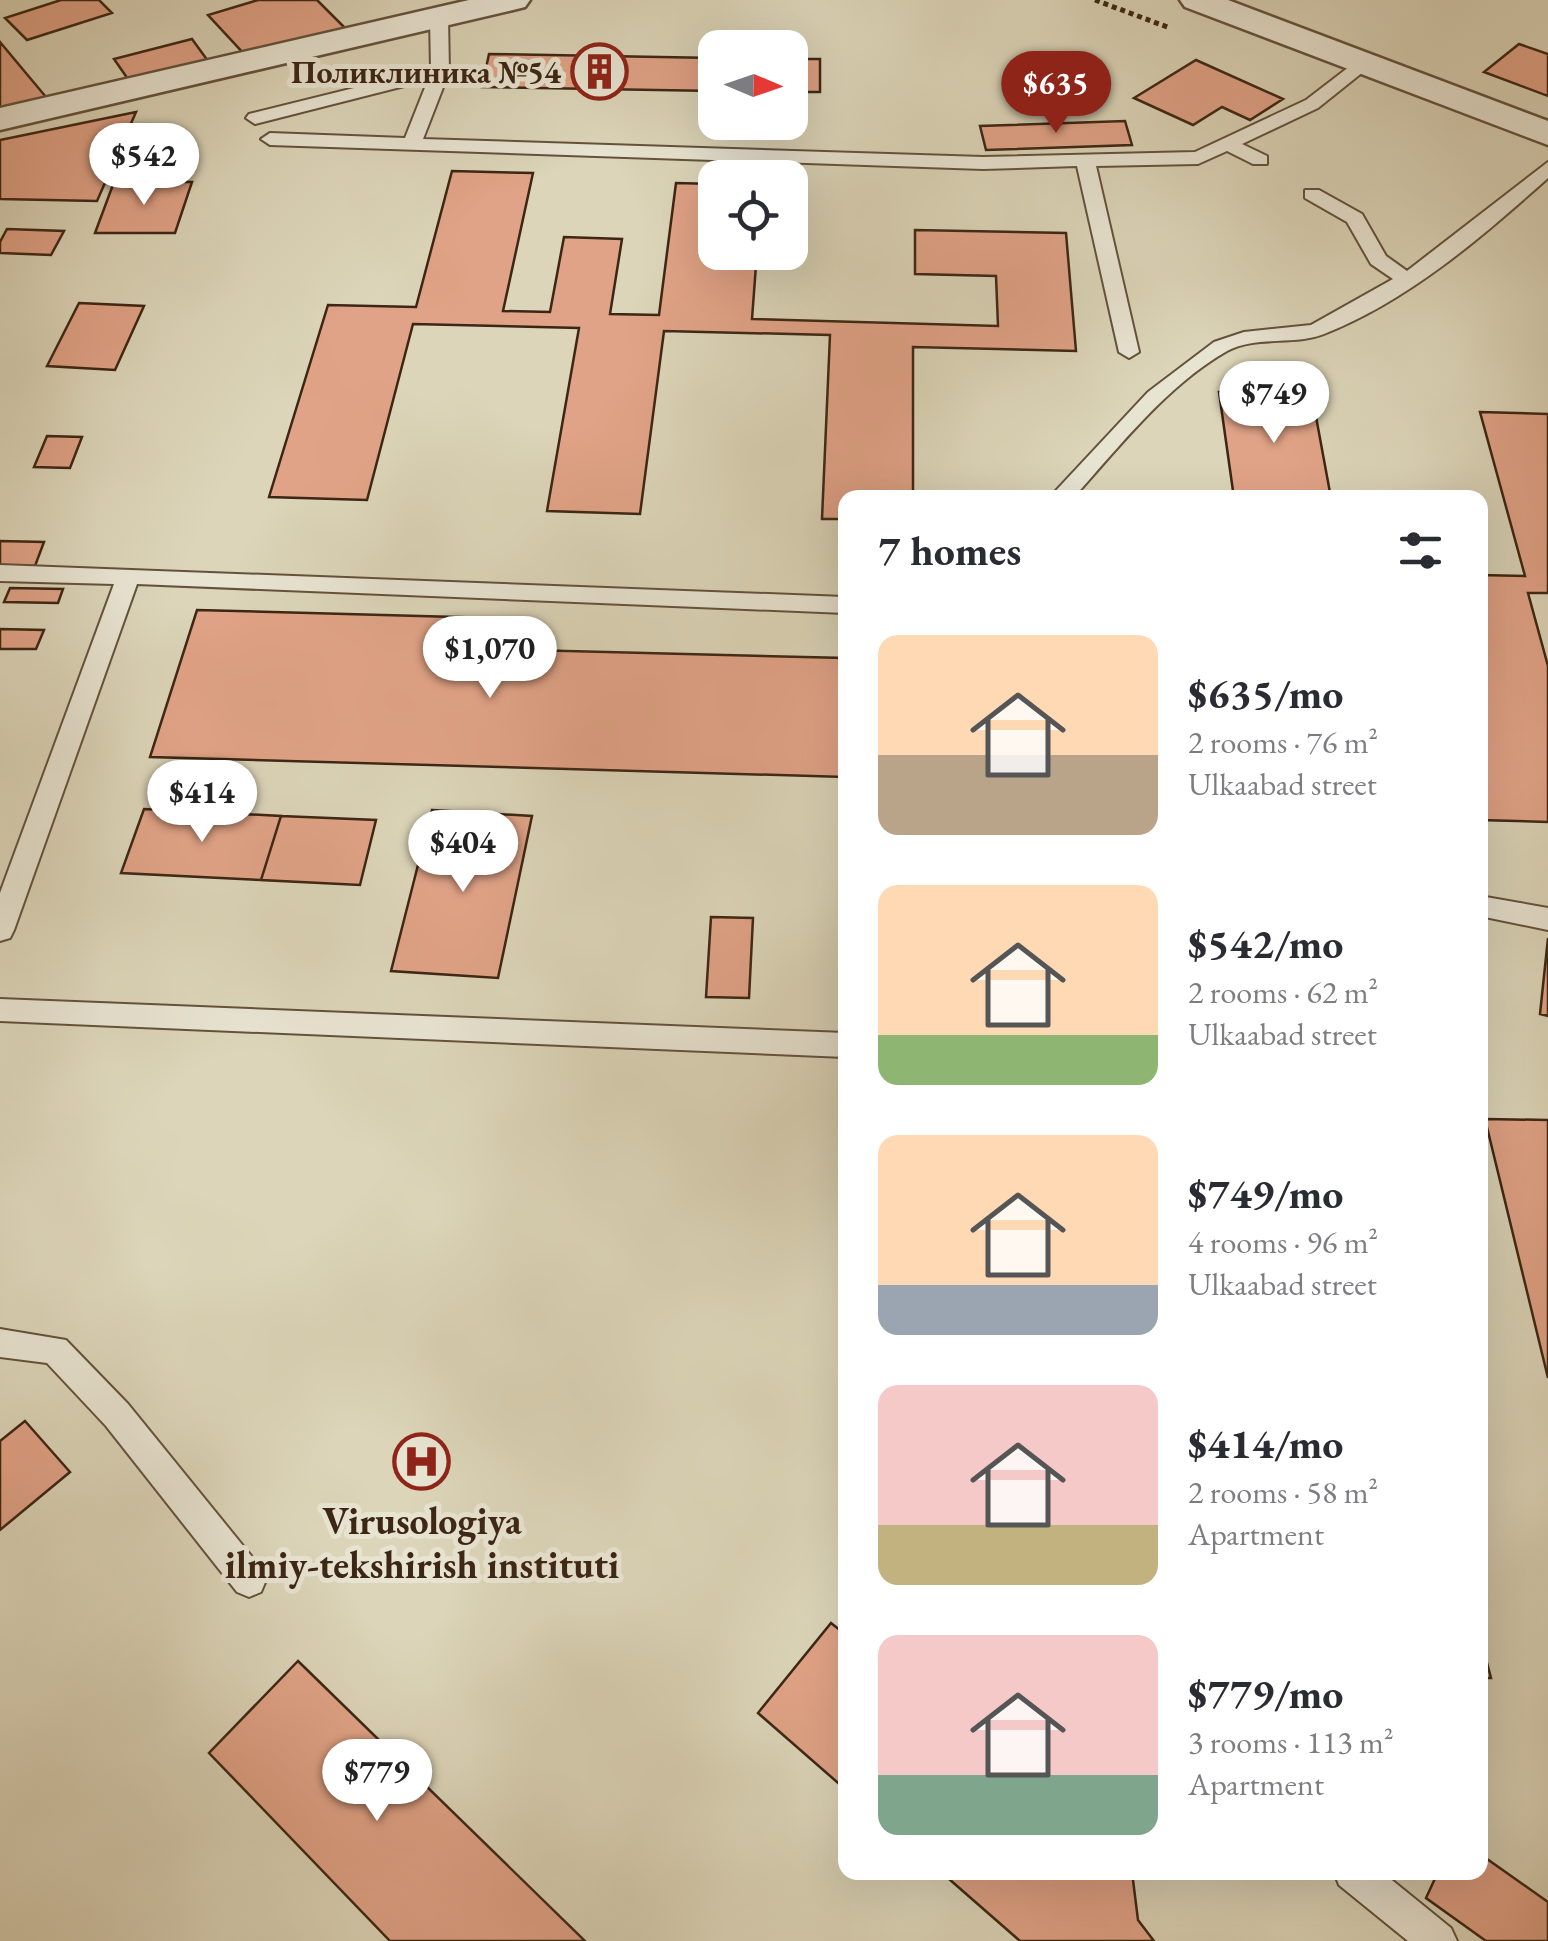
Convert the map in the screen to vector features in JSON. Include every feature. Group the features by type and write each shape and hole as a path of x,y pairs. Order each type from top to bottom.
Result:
{"street":[{"path":"0,119 514,0"},
{"path":"1196,0 1548,134"}],"lane":[{"path":"413,141 440,72 439,17"},
{"path":"270,139 413,141 983,164 1198,158 1312,104 1364,64"},
{"path":"255,118 440,72"},
{"path":"1227,144 1260,160"},
{"path":"1085,161 1105,234 1128,352"},
{"path":"1068,490 1166,386 1223,345 1315,330 1406,279 1500,213 1548,168"},
{"path":"1312,194 1355,218 1378,260 1406,279"},
{"path":"0,573 838,605"},
{"path":"0,930 128,576"},
{"path":"1488,908 1548,919"},
{"path":"0,1010 838,1045"},
{"path":"0,1343 55,1350 117,1415 249,1580"},
{"path":"1362,1880 1438,1941"}],"building":[{"path":"61,0 99,0 112,13 27,40 5,18"},
{"path":"258,0 317,0 345,28 247,57 208,15"},
{"path":"192,39 208,61 130,82 114,59"},
{"path":"0,42 46,97 0,111"},
{"path":"1519,44 1548,54 1548,96 1484,72"},
{"name":"Поликлиника №54","path":"489,54 698,58 698,91 482,87"},
{"path":"808,59 820,59 820,92 808,92"},
{"path":"1196,60 1283,99 1250,120 1222,107 1193,125 1134,98"},
{"path":"136,112 97,201 0,199 0,140"},
{"path":"1125,121 1132,145 986,150 980,126"},
{"path":"452,171 533,173 503,311 550,312 564,237 622,239 610,314 659,315 676,183 698,184 698,270 756,270 752,319 998,326 996,276 915,274 915,230 1066,233 1076,351 913,347 913,490 838,490 838,519 822,519 830,335 664,331 640,514 547,511 579,328 413,324 367,500 269,497 328,305 416,307"},
{"path":"114,182 192,182 175,233 95,233"},
{"path":"7,229 64,231 51,255 0,253 0,242"},
{"path":"79,303 144,306 115,370 47,366"},
{"path":"1219,392 1312,395 1330,490 1233,490"},
{"path":"1480,412 1548,414 1548,593 1528,593 1548,666 1548,822 1488,820 1488,575 1525,576"},
{"path":"47,436 82,437 70,468 34,467"},
{"path":"0,541 44,542 35,566 0,565"},
{"path":"10,588 63,589 58,603 4,602"},
{"path":"197,610 493,618 488,649 838,658 838,777 150,757"},
{"path":"0,629 44,630 36,649 0,649"},
{"path":"144,809 281,816 261,880 121,873"},
{"path":"432,810 532,816 498,978 391,971"},
{"path":"281,816 376,820 360,885 261,880"},
{"path":"711,917 753,918 749,998 706,997"},
{"path":"1548,938 1548,1016 1540,1014"},
{"path":"1488,1119 1548,1120 1548,1378 1488,1131"},
{"path":"25,1421 70,1472 0,1530 0,1441"},
{"path":"831,1623 838,1628 838,1783 758,1713"},
{"path":"298,1661 585,1941 390,1941 209,1753"},
{"path":"1488,1860 1548,1902 1548,1941 1486,1941 1426,1898 1434,1880 1488,1880"},
{"path":"950,1880 1133,1880 1138,1920 1154,1941 1020,1941"}],"place":[{"name":"Поликлиника №54","path":"600,72"},
{"name":"Virusologiya ilmiy-tekshirish instituti","path":"422,1462"}]}
